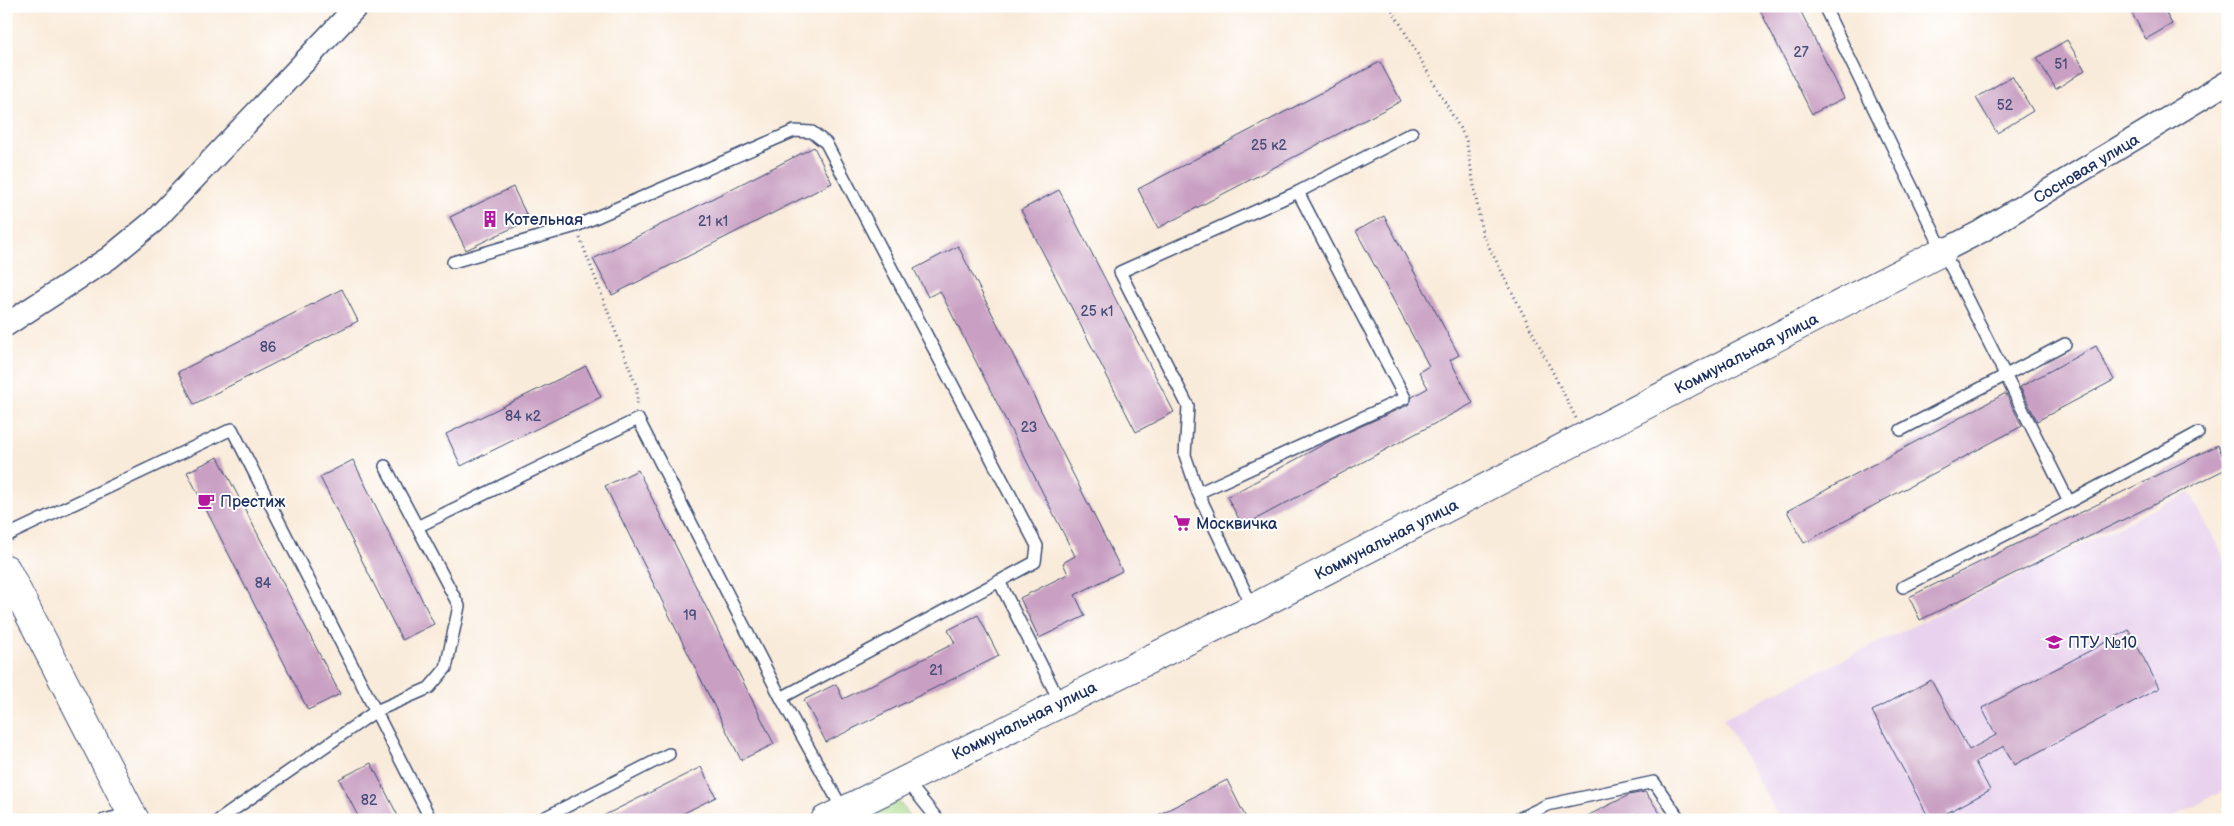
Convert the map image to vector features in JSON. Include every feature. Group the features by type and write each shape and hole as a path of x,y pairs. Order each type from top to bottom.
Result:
{"street":[{"path":"6,326 109,258 154,221 357,6"},
{"name":"Сосновая улица","path":"1943,251 1980,232 2228,82"},
{"name":"Коммунальная улица","path":"834,815 1253,608 1943,251"},
{"path":"6,569 133,816"}],"lane":[{"path":"1824,6 1943,251 2069,502"},
{"path":"453,262 576,226 794,131 812,132 826,143 1037,546 1035,562 781,698"},
{"path":"1253,608 1198,493 1186,455 1188,406 1120,272 1298,192 1412,134"},
{"path":"1198,493 1405,398 1298,192"},
{"path":"1901,430 2065,344"},
{"path":"417,527 638,419 781,698 834,815"},
{"path":"6,536 232,429 431,820"},
{"path":"1903,587 2198,433"},
{"path":"219,820 376,711 429,688 446,668 459,606 385,466"},
{"path":"1000,581 1060,702"},
{"path":"540,820 669,754"},
{"path":"905,780 938,820"},
{"path":"1516,820 1547,805 1654,782 1680,820"},
{"path":"104,820 133,816"}],"path":[{"path":"1390,6 1466,139 1482,233 1585,436"},
{"path":"576,226 637,388 638,419"}],"shaded area":[{"name":"ПТУ №10","path":"2190,492 2228,566 2228,788 2169,820 1780,820 1723,718"}],"green space":[{"path":"897,800 914,820 858,820"}],"building":[{"path":"1758,6 1798,6 1844,98 1812,114"},
{"path":"2128,6 2162,6 2172,24 2146,39"},
{"path":"2067,40 2085,70 2056,89 2037,58"},
{"path":"1380,62 1401,101 1158,228 1138,189"},
{"path":"2012,76 2033,111 1997,133 1976,98"},
{"path":"814,147 832,183 612,295 593,259"},
{"name":"Котельная","path":"513,187 529,220 466,250 450,217"},
{"path":"1059,190 1174,412 1136,432 1021,210"},
{"path":"1384,216 1459,355 1450,360 1473,403 1243,526 1227,497 1337,437 1408,405 1412,397 1428,388 1419,372 1429,366 1356,231"},
{"path":"958,246 1122,571 1075,595 1085,616 1039,638 1020,598 1068,574 1063,563 1075,556 940,291 928,297 914,269"},
{"path":"342,289 358,321 194,404 178,372"},
{"path":"2096,346 2114,380 2037,421 2020,387"},
{"path":"586,366 601,397 461,466 446,434"},
{"path":"2006,394 2022,426 1804,543 1787,511"},
{"path":"2218,445 2228,468 1920,620 1909,597"},
{"path":"218,457 340,694 308,710 187,472"},
{"path":"353,460 434,624 402,640 320,477"},
{"path":"638,470 774,744 741,760 605,486"},
{"path":"978,615 999,656 826,742 804,700 836,684 843,699 955,643 948,630"},
{"path":"2129,630 2159,688 2014,765 2004,746 1975,762 1990,790 1947,813 1950,820 1930,820 1872,711 1931,680 1969,750 1996,735 1982,708"},
{"path":"371,763 400,820 360,820 339,779"},
{"path":"701,767 716,797 670,820 595,820"},
{"path":"1227,780 1247,820 1148,820"},
{"path":"1645,792 1665,820 1641,820 1637,814 1624,820 1579,820 1629,795"}],"place":[{"name":"Котельная","path":"490,219"},
{"name":"Престиж","path":"206,501"},
{"name":"Москвичка","path":"1182,523"},
{"name":"ПТУ №10","path":"2054,642"}]}
